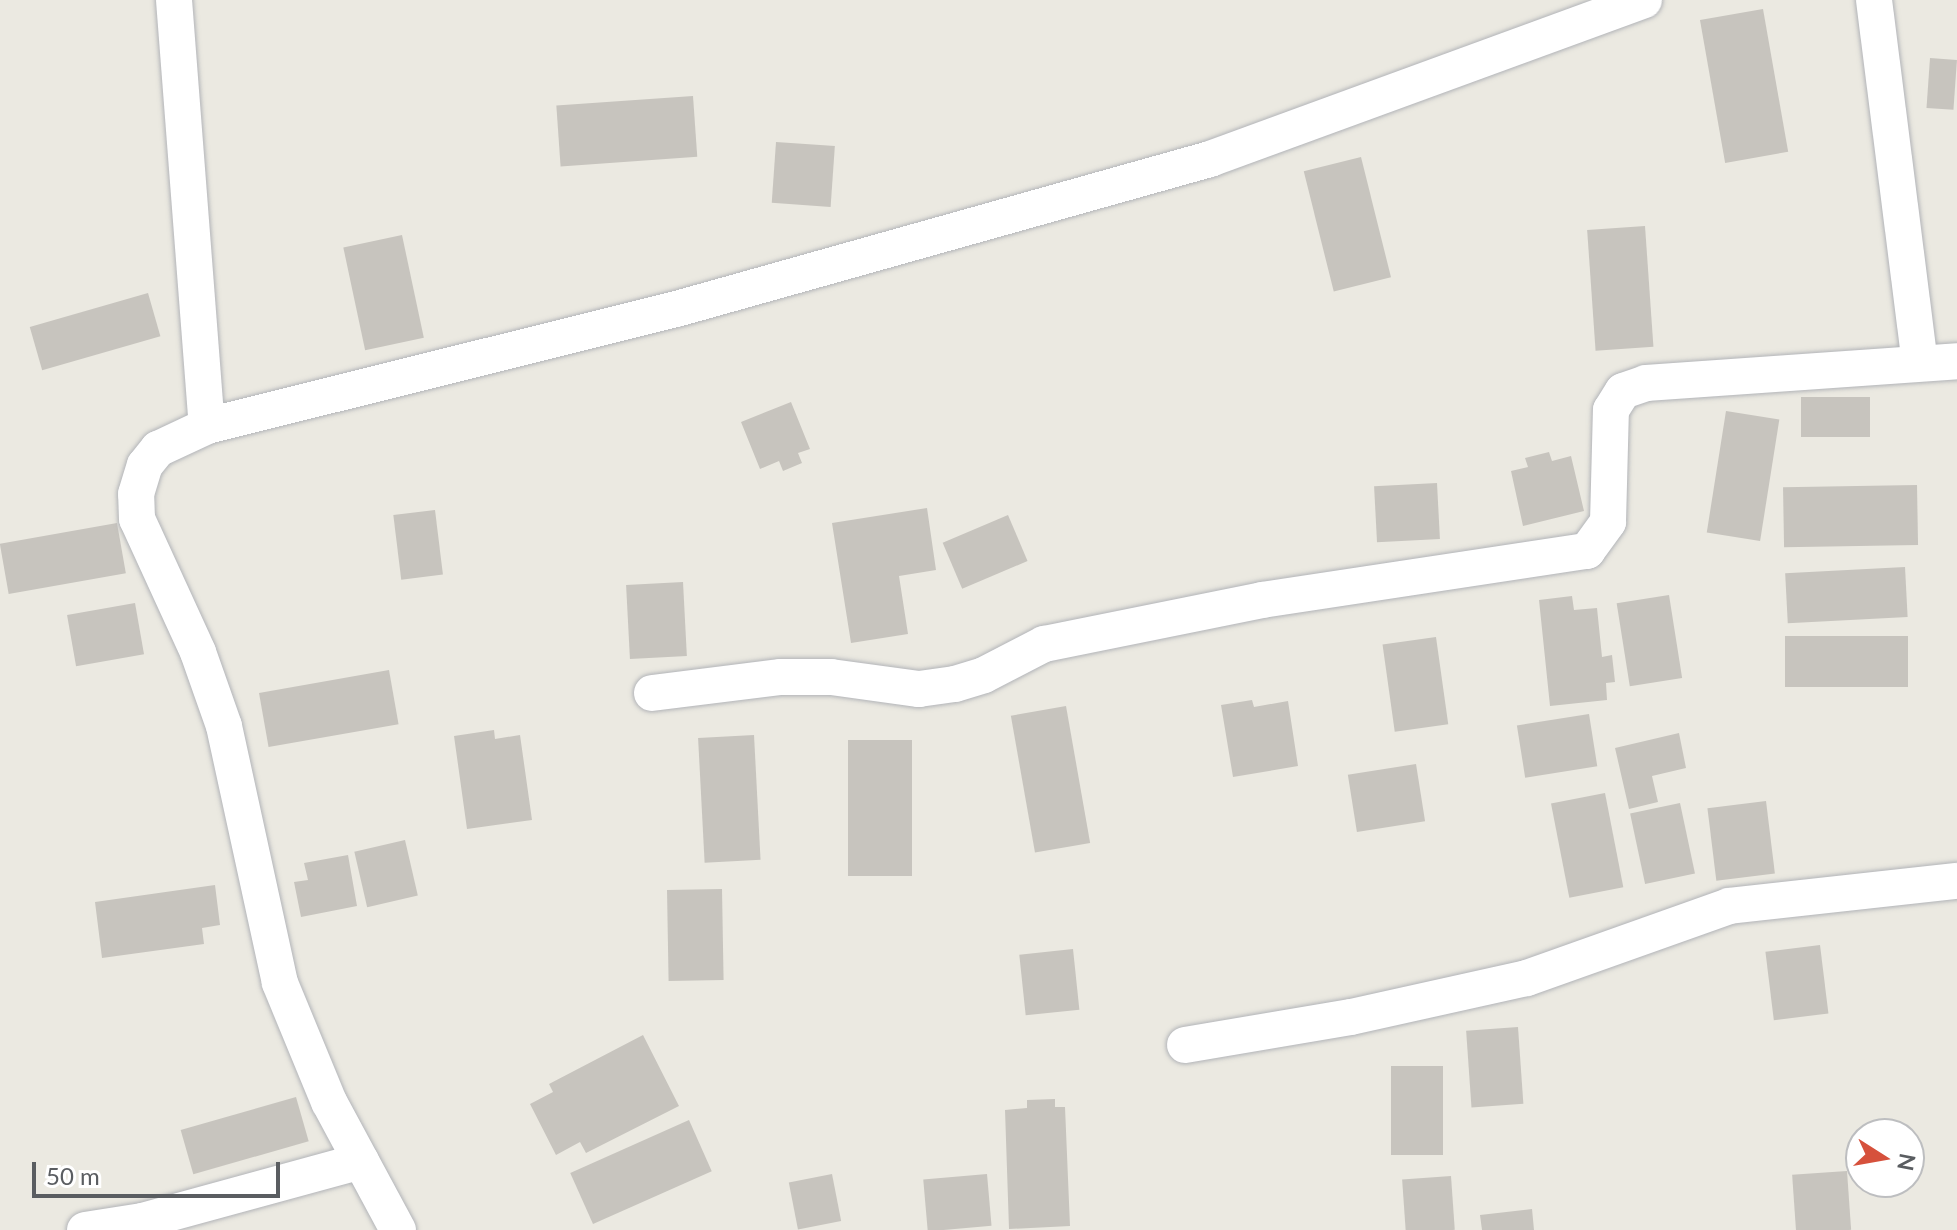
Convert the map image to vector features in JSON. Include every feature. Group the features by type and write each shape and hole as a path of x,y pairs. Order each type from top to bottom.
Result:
{"street":[{"path":"174,0 207,426"},
{"path":"398,1230 329,1102 280,983 224,726 198,652 137,519 136,494 145,465 158,449 207,426 680,308 1210,159 1644,0"},
{"path":"1874,0 1920,362"},
{"path":"652,693 781,677 831,677 919,689 955,684 984,675 1044,644 1262,600 1587,551 1608,522 1611,410 1623,391 1646,383 1957,361"},
{"path":"1185,1045 1351,1017 1527,978 1729,906 1957,881"},
{"path":"85,1230 142,1221 361,1161"}],"building":[{"path":"1763,9 1788,152 1725,163 1700,20"},
{"path":"1930,58 1957,60 1953,110 1927,108"},
{"path":"693,96 697,157 561,166 556,106"},
{"path":"776,142 835,146 831,207 772,203"},
{"path":"1361,157 1391,277 1334,292 1304,171"},
{"path":"1645,226 1653,347 1596,351 1587,230"},
{"path":"402,235 424,338 365,350 343,247"},
{"path":"148,293 160,336 42,370 30,327"},
{"path":"1801,397 1870,397 1870,437 1801,437"},
{"path":"791,402 810,449 798,453 802,463 783,471 779,461 760,469 741,422"},
{"path":"1726,411 1779,419 1760,541 1707,532"},
{"path":"1549,452 1552,461 1571,456 1584,511 1523,526 1511,471 1528,467 1525,458"},
{"path":"1437,483 1440,539 1377,542 1374,486"},
{"path":"1917,485 1918,545 1784,547 1783,487"},
{"path":"927,508 936,570 899,576 908,634 851,643 832,523"},
{"path":"435,510 443,575 401,580 393,515"},
{"path":"1008,515 1028,561 962,589 943,543"},
{"path":"117,523 126,573 9,594 0,544"},
{"path":"1905,567 1908,617 1788,623 1785,573"},
{"path":"683,582 687,656 630,659 626,585"},
{"path":"1669,595 1682,678 1630,686 1617,603"},
{"path":"1572,596 1574,610 1597,608 1602,657 1612,655 1615,682 1606,683 1607,700 1550,706 1539,600"},
{"path":"135,603 144,654 76,666 67,615"},
{"path":"1785,636 1908,636 1908,687 1785,687"},
{"path":"1436,637 1448,724 1395,732 1383,645"},
{"path":"389,670 399,724 269,747 259,693"},
{"path":"1252,700 1254,707 1288,701 1298,766 1233,777 1221,705"},
{"path":"1066,706 1090,843 1035,853 1011,716"},
{"path":"1589,714 1597,766 1525,778 1517,725"},
{"path":"494,730 495,739 520,735 532,820 467,829 454,736"},
{"path":"1679,733 1686,768 1652,776 1658,802 1629,809 1615,748"},
{"path":"754,735 761,860 705,863 698,738"},
{"path":"848,740 912,740 912,876 848,876"},
{"path":"1416,764 1425,821 1357,832 1348,775"},
{"path":"1605,793 1623,887 1569,898 1551,803"},
{"path":"1766,801 1775,873 1716,881 1707,808"},
{"path":"1680,803 1695,873 1645,884 1630,814"},
{"path":"405,840 418,896 367,907 354,852"},
{"path":"348,855 357,906 301,917 294,882 308,880 304,863"},
{"path":"215,885 220,925 202,928 204,944 102,958 95,902"},
{"path":"722,889 724,980 669,981 667,890"},
{"path":"1820,945 1828,1013 1774,1020 1765,952"},
{"path":"1073,949 1079,1010 1026,1015 1019,955"},
{"path":"1518,1027 1523,1104 1471,1107 1466,1031"},
{"path":"643,1035 679,1106 586,1153 580,1142 556,1155 530,1104 553,1092 549,1084"},
{"path":"1391,1066 1443,1066 1443,1155 1391,1155"},
{"path":"296,1097 309,1141 193,1174 181,1130"},
{"path":"1055,1099 1055,1107 1065,1107 1070,1226 1009,1229 1005,1110 1027,1108 1027,1100"},
{"path":"689,1120 712,1171 593,1224 570,1173"},
{"path":"1845,1171 1845,1198 1849,1198 1851,1230 1796,1230 1792,1175"},
{"path":"832,1174 841,1221 798,1230 789,1182"},
{"path":"987,1174 992,1226 928,1230 923,1180"},
{"path":"1451,1176 1455,1230 1406,1230 1402,1179"},
{"path":"1532,1209 1534,1230 1482,1230 1480,1215"}]}
